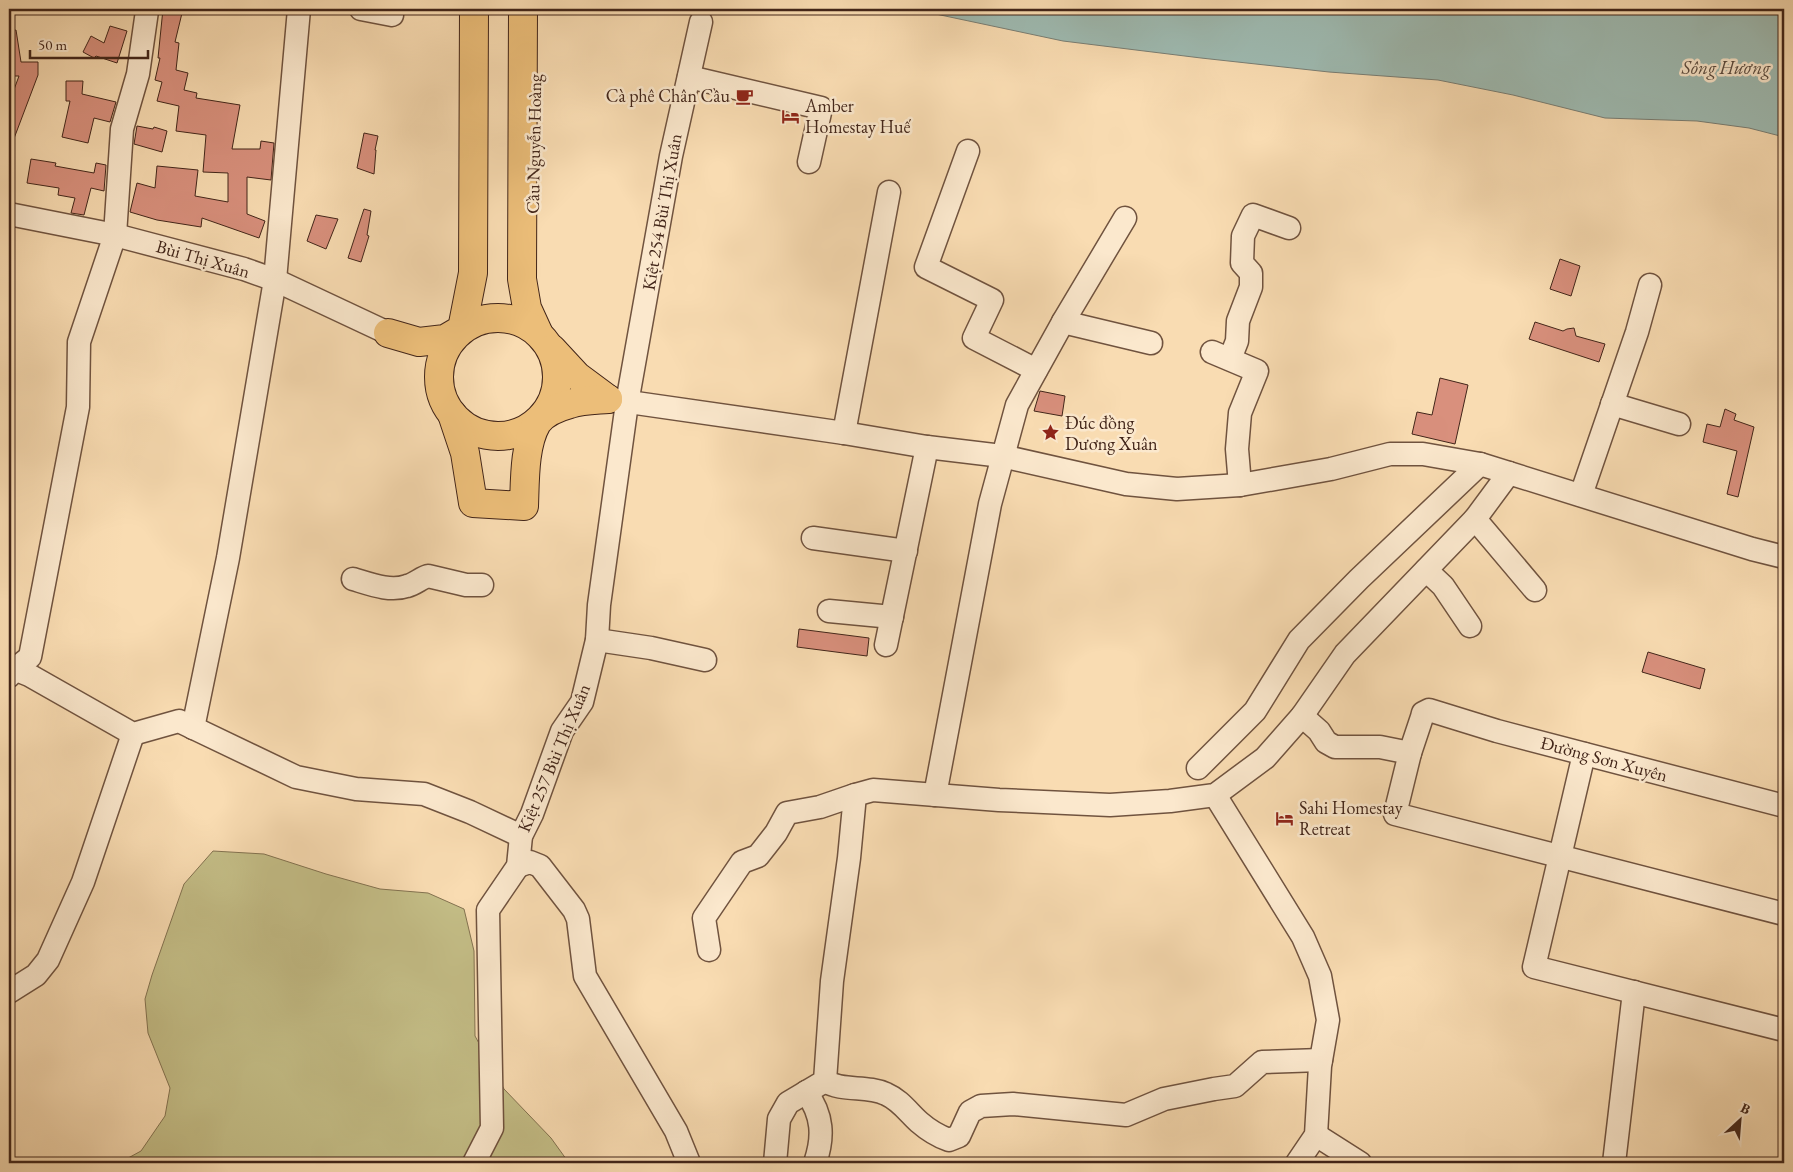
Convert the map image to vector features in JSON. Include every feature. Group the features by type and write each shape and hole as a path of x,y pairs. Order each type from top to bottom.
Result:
{"main road":[{"path":"461,9 467,70 473,273 462,329 449,343 441,360 438,379 465,453 473,503 524,506 525,469 531,440 538,422 551,406 558,387 558,367 544,339"},
{"path":"467,70 474,9"},
{"name":"Cầu Nguyễn Hoàng","path":"523,9 529,76"},
{"name":"Cầu Nguyễn Hoàng","path":"536,9 529,76 522,279 527,308 544,339"},
{"path":"388,333 419,342 445,339 480,320 500,317 520,321 544,339 577,376 618,401"},
{"path":"388,333 423,368 447,406 466,427 484,435 503,436 522,432 552,411 572,403 618,401"}],"street":[{"path":"193,728 228,558 275,280 300,9"},
{"path":"361,9 392,15"},
{"path":"11,671 30,657 78,407 79,342 115,235 122,129 138,74 147,11"},
{"name":"Kiệt 254 Bùi Thị Xuân","path":"618,401 701,22"},
{"path":"688,77 821,108 809,162"},
{"path":"968,151 926,267 992,300 974,338 1036,370"},
{"path":"844,433 889,192"},
{"name":"Bùi Thị Xuân","path":"9,214 115,235 244,269 275,280 388,333"},
{"path":"1240,486 1237,449 1240,413 1257,371 1221,355 1237,341 1238,321 1251,287 1251,273 1242,263 1243,236 1253,216 1289,228"},
{"path":"935,794 990,504 1017,406 1063,322 1125,218"},
{"path":"1581,495 1637,332 1650,285"},
{"path":"1063,322 1150,343"},
{"path":"618,401 844,433 927,447 1002,456 1126,484 1177,488 1240,486 1330,469 1390,454 1423,454 1480,464 1752,549 1784,557"},
{"name":"Kiệt 257 Bùi Thị Xuân","path":"474,1163 492,1128 488,910 518,866 521,836 532,814 562,730 582,702 598,640 599,605 618,401"},
{"path":"1612,404 1679,424"},
{"path":"886,645 927,447"},
{"path":"1198,768 1255,711 1299,640 1359,579 1480,464"},
{"path":"709,950 704,918 742,862 758,856 787,814 820,807 873,790 999,800 1110,805 1170,801 1215,795 1265,758 1302,716 1346,654 1475,520 1509,473"},
{"path":"1475,520 1535,590"},
{"path":"813,538 906,551"},
{"path":"1426,570 1443,586 1470,626"},
{"path":"353,579 387,588 409,586 428,576 466,586 482,585"},
{"path":"830,611 892,618"},
{"path":"598,640 651,648 705,660"},
{"path":"11,671 29,675 133,734 179,721 296,777 356,789 424,794 470,812 521,836"},
{"name":"Đường Sơn Xuyên","path":"1410,753 1423,713 1432,711 1497,731 1784,806"},
{"path":"1302,716 1319,731 1326,742 1335,746 1380,747 1410,753 1395,814 1784,914"},
{"path":"9,992 36,975 48,960 83,882 133,734"},
{"path":"1584,754 1534,967 1784,1030"},
{"path":"815,1163 820,1148 820,1123 815,1104 815,1086 849,858 854,795"},
{"path":"1215,795 1303,937 1320,976 1328,1020 1321,1060 1316,1135 1296,1163"},
{"path":"518,866 530,862 540,866 574,910 578,919 585,976 676,1132 690,1163"},
{"path":"1614,1163 1634,992"},
{"path":"775,1163 779,1119 788,1103 815,1086 875,1090 888,1094 924,1126 949,1140 959,1136 968,1115 976,1108 1013,1104 1126,1115 1164,1100 1205,1090 1235,1086 1262,1062 1321,1060"},
{"path":"1316,1135 1360,1163"}],"shaded area":[{"path":"213,851 264,854 380,889 428,893 464,909 474,951 475,1036 504,1089 551,1138 569,1163 119,1163 141,1151 165,1116 170,1088 148,1033 145,999 184,884"}],"water":[{"name":"Sông Hương","path":"890,9 1784,9 1784,137 1749,128 1697,121 1605,118 1513,95 1438,80 1329,72 1063,41 931,13"}],"building":[{"path":"163,9 183,9 175,42 179,43 176,70 188,73 184,90 197,93 196,98 240,105 232,149 260,149 261,141 274,143 271,180 247,177 247,214 265,221 259,238 202,218 201,227 157,220 130,212 137,183 155,188 157,166 198,170 195,196 228,202 228,173 203,172 206,135 176,131 179,106 157,101 162,82 155,80 160,58 158,58"},
{"path":"110,26 127,31 117,63 96,56 94,58 83,52 91,36 104,43"},
{"path":"16,30 21,62 38,62 38,75 9,149 9,103 19,76 9,76 9,31"},
{"path":"66,81 83,81 82,94 116,102 110,122 94,118 88,143 62,137 70,101 66,101"},
{"path":"137,126 153,129 154,127 167,131 162,152 134,144"},
{"path":"364,133 378,136 375,150 374,174 357,168"},
{"path":"31,159 56,163 55,166 94,173 96,163 106,165 104,191 91,188 84,215 71,213 75,198 58,195 59,188 27,183"},
{"path":"364,209 371,211 367,235 369,236 361,262 348,258"},
{"path":"316,215 338,219 326,249 307,241"},
{"path":"1560,259 1580,266 1571,296 1550,289"},
{"path":"1535,322 1563,331 1574,328 1576,336 1605,344 1599,362 1529,339"},
{"path":"1440,378 1468,385 1455,444 1412,434 1417,412 1432,415"},
{"path":"1040,391 1065,396 1062,416 1034,411"},
{"path":"1725,409 1736,414 1734,420 1754,427 1738,497 1727,494 1737,451 1703,442 1707,424 1720,427"},
{"path":"799,629 869,638 867,656 797,647"},
{"path":"1648,652 1705,669 1700,689 1642,672"}],"place":[{"name":"Cà phê Chân Cầu","path":"744,96"},
{"name":"Amber Homestay Huế","path":"791,116"},
{"name":"Đúc đồng Dương Xuân","path":"1051,433"},
{"name":"Sahi Homestay Retreat","path":"1285,818"}]}
